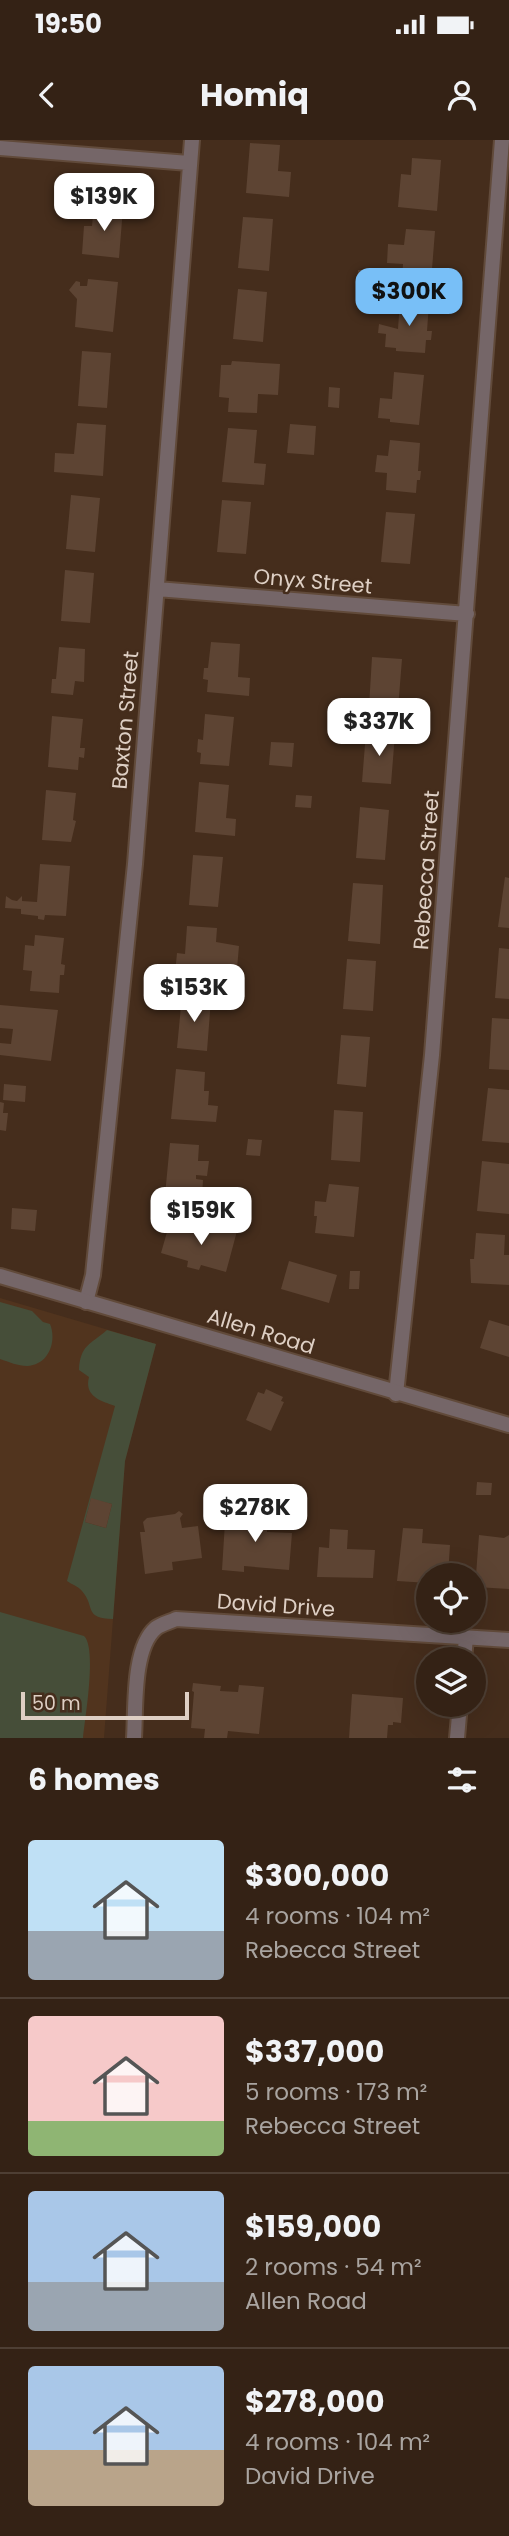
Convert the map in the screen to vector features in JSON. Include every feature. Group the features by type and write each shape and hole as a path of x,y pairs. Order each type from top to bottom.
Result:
{"street":[{"name":"Baxton Street","path":"86,1302 93,1275 135,864 192,140"},
{"name":"Rebecca Street","path":"396,1394 432,1055 502,140"},
{"path":"0,148 189,163"},
{"path":"494,247 509,248"},
{"name":"Onyx Street","path":"157,589 467,614"},
{"name":"Allen Road","path":"0,1276 509,1425"},
{"name":"David Drive","path":"134,1738 139,1660 148,1637 157,1627 176,1619 509,1640"},
{"path":"465,1647 466,1638"},
{"path":"457,1738 459,1717"}],"shaded area":[{"path":"0,1298 156,1344 125,1461 104,1738 0,1738"}],"green space":[{"path":"0,1302 32,1311 43,1322 50,1324 52,1344 46,1357 35,1365 24,1366 0,1359"},
{"path":"107,1330 156,1344 125,1461 113,1619 94,1614 82,1591 67,1581 115,1406 94,1397 89,1389 89,1377 79,1370 80,1362 84,1350","holes":["91,1499 112,1504 106,1528 85,1522"]},
{"path":"0,1612 84,1636 88,1643 90,1668 83,1738 0,1738"}],"building":[{"path":"250,143 280,145 278,171 291,172 289,197 246,193"},
{"path":"412,158 441,160 437,211 398,207 401,174 411,175"},
{"path":"94,206 123,208 119,258 82,254 84,226 92,226"},
{"path":"243,217 273,219 269,271 238,268"},
{"path":"406,229 435,231 431,282 402,280 403,264 387,263 388,244 404,245"},
{"path":"358,270 371,271 371,286 357,286"},
{"path":"88,279 118,282 113,332 75,327 77,299 69,290 76,281 80,282 80,286 87,286"},
{"path":"238,289 267,292 263,342 233,339"},
{"path":"400,300 429,303 427,331 432,331 431,340 426,340 425,353 396,351 396,348 385,347 386,334 378,333 379,324 398,329"},
{"path":"82,351 111,353 107,408 78,406"},
{"path":"232,361 280,364 278,395 258,394 257,413 228,412 229,398 219,397 221,365 231,365"},
{"path":"394,372 424,375 419,425 378,418 380,398 392,399"},
{"path":"329,387 340,388 339,408 328,407"},
{"path":"77,423 106,425 103,476 54,472 55,453 74,454"},
{"path":"290,424 316,426 314,455 287,453"},
{"path":"228,428 257,430 254,463 266,464 264,485 222,482"},
{"path":"390,440 420,443 418,471 421,471 416,493 386,490 387,473 375,472 377,455 388,456"},
{"path":"71,495 100,498 95,552 66,549"},
{"path":"222,500 251,502 246,554 217,552"},
{"path":"386,512 415,514 410,564 381,562"},
{"path":"65,570 94,573 90,623 61,621"},
{"path":"211,642 240,644 238,677 250,678 249,696 207,692 208,680 203,679 204,668 208,668"},
{"path":"59,647 85,649 84,682 75,681 73,695 51,693 52,679 56,679"},
{"path":"372,657 402,659 398,709 369,707"},
{"path":"205,714 234,717 229,766 200,764 198,739 203,740"},
{"path":"52,716 83,719 80,748 85,748 84,758 79,757 78,770 48,767"},
{"path":"366,732 395,734 391,784 362,782"},
{"path":"271,742 294,743 292,767 269,765"},
{"path":"199,782 229,785 226,818 236,819 235,836 195,832"},
{"path":"46,790 76,793 73,820 76,821 71,842 42,840"},
{"path":"296,795 312,796 311,808 295,807"},
{"path":"360,807 389,810 385,860 356,858"},
{"path":"193,855 223,857 218,907 189,905"},
{"path":"40,864 70,866 66,916 45,915 44,920 38,919 38,916 21,914 21,909 5,908 6,896 17,901 22,896 22,901 37,902"},
{"path":"505,877 509,878 509,928 498,927"},
{"path":"353,883 383,885 380,944 348,941"},
{"path":"187,926 217,928 216,942 239,946 236,980 207,978 206,983 201,982 201,986 174,984 177,953 185,954"},
{"path":"35,935 64,938 61,964 65,965 64,975 60,975 59,993 30,991 32,971 23,970 25,945 34,946"},
{"path":"499,948 509,949 509,999 495,998"},
{"path":"347,959 376,961 373,1011 343,1009"},
{"path":"182,996 211,999 207,1051 177,1048"},
{"path":"0,1005 58,1010 51,1061 0,1055 0,1043 11,1044 13,1029 0,1028"},
{"path":"492,1018 509,1019 509,1070 489,1069"},
{"path":"341,1035 370,1037 366,1087 337,1084"},
{"path":"176,1069 205,1072 204,1091 209,1091 208,1105 218,1106 216,1122 171,1119"},
{"path":"4,1084 26,1086 25,1102 3,1100"},
{"path":"488,1088 509,1090 509,1143 482,1141"},
{"path":"0,1102 4,1103 3,1113 8,1113 6,1131 0,1130"},
{"path":"334,1110 363,1112 360,1162 331,1160"},
{"path":"248,1139 262,1140 260,1156 246,1155"},
{"path":"170,1143 199,1145 198,1161 209,1161 207,1176 196,1175 196,1179 203,1180 202,1196 165,1195"},
{"path":"482,1161 509,1164 509,1214 477,1211"},
{"path":"329,1184 359,1187 354,1237 315,1233 315,1201 326,1202"},
{"path":"12,1208 37,1210 35,1231 11,1229"},
{"path":"210,1223 237,1231 226,1272 201,1265 199,1270 187,1267 188,1261 161,1253 169,1225 207,1236"},
{"path":"476,1233 505,1235 504,1255 509,1255 509,1285 471,1283 470,1259 474,1259"},
{"path":"289,1261 337,1275 329,1303 281,1289"},
{"path":"350,1271 360,1271 359,1289 349,1289"},
{"path":"489,1320 509,1326 509,1357 480,1348"},
{"path":"266,1389 283,1397 281,1401 284,1402 271,1431 246,1420 258,1392 264,1394"},
{"path":"477,1482 492,1483 491,1495 476,1495"},
{"path":"91,1498 112,1504 106,1528 85,1522"},
{"path":"253,1507 263,1508 268,1513 267,1532 292,1533 289,1570 244,1566 244,1572 222,1570 225,1522 246,1523 248,1511"},
{"path":"179,1511 183,1514 180,1518 182,1528 198,1526 202,1558 172,1562 173,1570 145,1574 140,1532 145,1532 143,1522 147,1518"},
{"path":"403,1528 423,1529 422,1543 450,1545 449,1563 416,1563 416,1582 397,1581"},
{"path":"330,1529 348,1530 347,1549 375,1550 373,1578 317,1577 319,1547 329,1548"},
{"path":"479,1535 504,1538 509,1535 509,1589 486,1588 486,1563 477,1563"},
{"path":"193,1683 221,1686 220,1691 238,1692 239,1685 264,1687 259,1734 228,1731 227,1738 204,1738 205,1729 191,1728"},
{"path":"352,1694 403,1698 401,1723 393,1722 393,1725 388,1725 387,1738 349,1738"}]}
